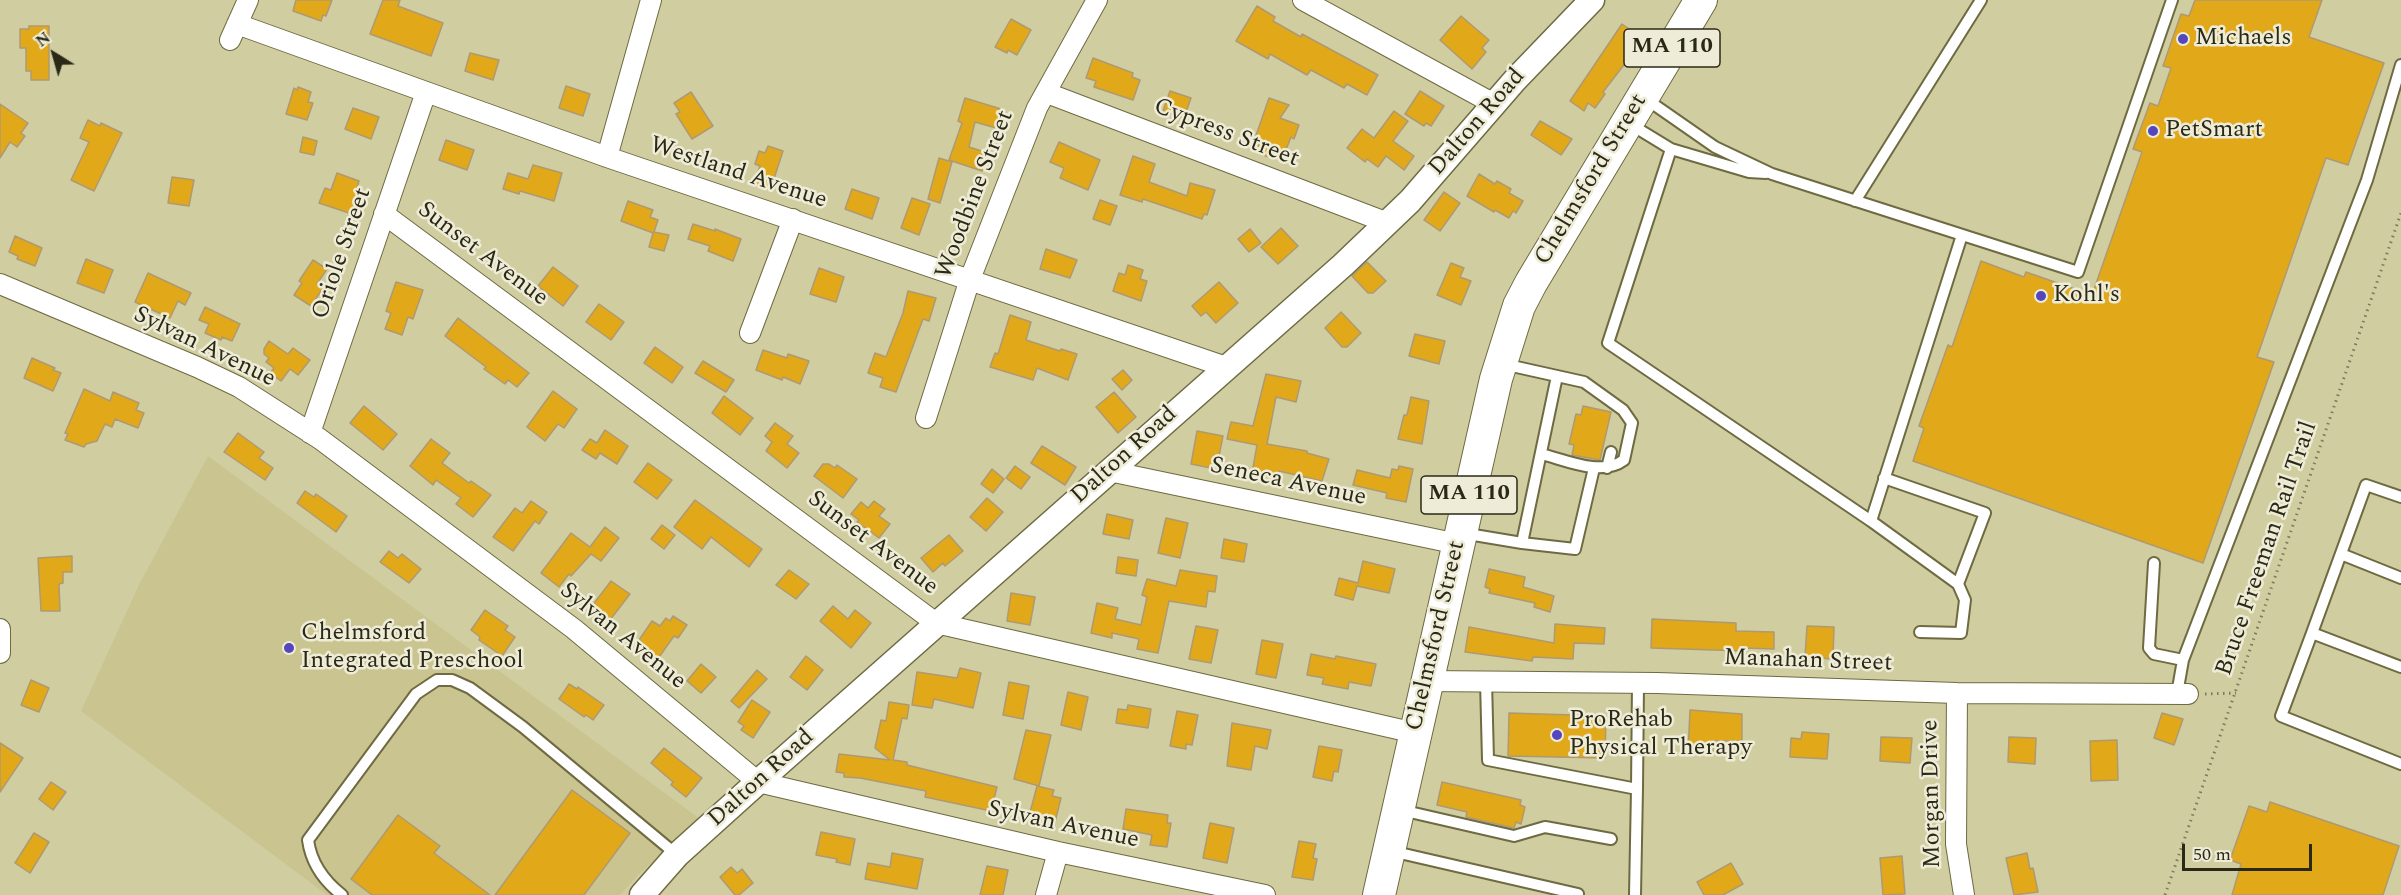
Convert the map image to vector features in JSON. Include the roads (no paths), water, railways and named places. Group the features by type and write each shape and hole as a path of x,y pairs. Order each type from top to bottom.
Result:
{"main road":[{"name":"Chelmsford Street","path":"1379,895 1459,538 1501,363 1519,306 1634,109 1701,0"}],"street":[{"name":"Westland Avenue","path":"248,0 233,32 426,92 607,157 1226,367"},
{"path":"607,157 651,0"},
{"name":"Woodbine Street","path":"926,418 970,279 1037,108 1097,0"},
{"path":"1304,0 1494,104"},
{"name":"Dalton Road","path":"642,895 677,855 758,782 1388,223 1494,104 1592,0"},
{"name":"Oriole Street","path":"310,433 426,92"},
{"name":"Cypress Street","path":"1047,93 1388,223"},
{"name":"Sunset Avenue","path":"384,214 936,623 1414,733"},
{"path":"750,333 793,219"},
{"name":"Sylvan Avenue","path":"0,284 197,367 238,387 310,433 574,629 758,782 1058,852 1264,895"},
{"name":"Seneca Avenue","path":"1109,471 1459,538"},
{"path":"0,628 0,653"},
{"name":"Manahan Street","path":"1426,681 1638,683 1957,693 2182,694"},
{"name":"Morgan Drive","path":"1957,693 1956,844 1959,876 1964,895"},
{"path":"1046,895 1058,852"}],"lane":[{"path":"1855,201 1981,0"},
{"path":"1634,109 1772,174 2078,272 2172,0"},
{"path":"2182,694 2183,660 2367,180 2401,65"},
{"path":"1634,109 1671,150 1749,172 1772,174"},
{"path":"1671,150 1608,343 1870,521 1958,584 1965,600 1961,633 1920,632"},
{"path":"1870,521 1962,235"},
{"path":"1501,363 1584,382 1632,423 1624,460 1614,468 1594,468 1541,454"},
{"path":"1522,543 1557,376"},
{"path":"1607,468 1611,452"},
{"path":"1459,538 1575,549 1594,468"},
{"path":"1884,478 1985,513 1958,584"},
{"path":"2401,497 2366,485 2281,716 2401,764"},
{"path":"2341,554 2401,578"},
{"path":"2154,563 2149,648 2154,654 2183,660"},
{"path":"2312,633 2401,667"},
{"path":"342,895 317,868 310,853 309,840 416,694 436,680 452,680 470,688 523,728 677,855"},
{"path":"1486,681 1488,760 1637,789"},
{"path":"1635,895 1638,683"},
{"path":"1397,809 1514,836 1545,827 1611,839"},
{"path":"1388,850 1578,894"}],"place":[{"name":"Michaels","path":"2183,39"},
{"name":"PetSmart","path":"2153,131"},
{"name":"Kohl's","path":"2041,296"},
{"name":"Chelmsford Integrated Preschool","path":"289,648"},
{"name":"ProRehab Physical Therapy","path":"1557,735"}]}
